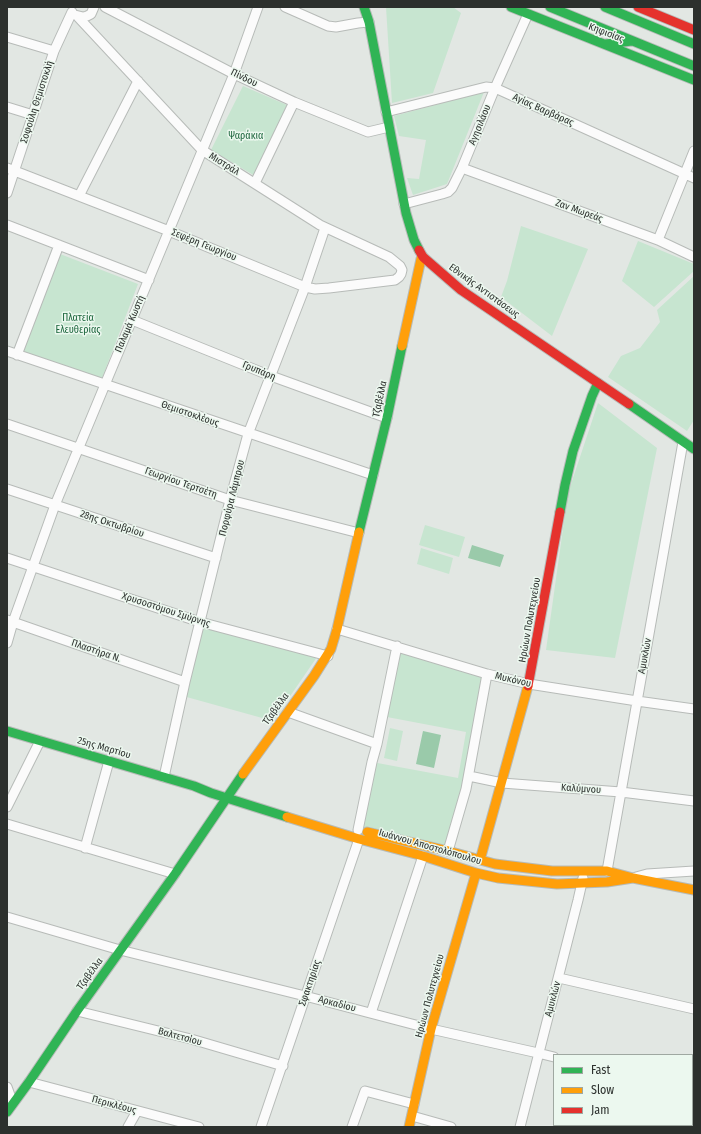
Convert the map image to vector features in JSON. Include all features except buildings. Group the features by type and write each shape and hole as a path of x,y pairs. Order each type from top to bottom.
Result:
{"street":[{"path":"73,12 83,17 91,14 94,7"},
{"name":"Πίνδου","path":"105,7 234,74 294,102 368,132 389,127"},
{"name":"Παλαμά Κωστή","path":"7,643 10,621 55,505 234,74 258,7"},
{"path":"285,7 328,26 336,27 358,22 369,22"},
{"name":"Εθνικής Αντιστάσεως","path":"364,7 369,22 404,204 418,249 424,257 461,290 694,449"},
{"name":"Εθνικής Αντιστάσεως","path":"369,22 371,7"},
{"name":"Κηφισίας","path":"511,7 694,80"},
{"name":"Κηφισίας","path":"550,7 694,66"},
{"path":"605,7 694,44"},
{"path":"638,7 694,30"},
{"name":"Σοφούλη Θεμιστοκλή","path":"7,193 11,169 33,115 54,51 73,12"},
{"name":"Μιστράλ","path":"73,12 202,150 325,228 389,258 397,263 402,270"},
{"name":"Αγησιλάου","path":"404,204 448,192 455,183 528,14"},
{"path":"7,37 54,51"},
{"path":"606,44 632,41"},
{"path":"79,196 138,81"},
{"name":"Αγίας Βαρβάρας","path":"386,112 486,87 495,88 694,178"},
{"path":"255,184 294,102"},
{"path":"7,106 33,115"},
{"path":"658,240 694,151"},
{"name":"Ζαν Μωρεάς","path":"462,168 658,240 694,257"},
{"name":"Σεφέρη Γεωργίου","path":"11,169 169,231 305,287 315,289 329,288 395,280 399,278 402,270"},
{"path":"7,225 149,280"},
{"name":"Πορφύρα Λάμπρου","path":"164,777 185,682 248,434 305,287 325,228"},
{"path":"17,355 59,245"},
{"name":"Τζαβέλλα","path":"8,1111 175,874 228,794 328,656 337,629 387,418 421,260 424,257"},
{"name":"Γρυπάρη","path":"132,320 271,376 387,418"},
{"name":"Θεμιστοκλέους","path":"7,351 248,434 373,475"},
{"name":"Ηρώων Πολυτεχνείου","path":"480,860 529,684 565,485 574,451 592,396 598,383"},
{"name":"Γεωργίου Τερτσέτη","path":"7,424 230,500 359,533"},
{"name":"Αμυκλών","path":"607,871 683,442"},
{"name":"28ης Οκτωβρίου","path":"7,489 216,558"},
{"name":"Χρυσοστόμου Σμύρνης","path":"7,558 200,622 328,656"},
{"name":"Πλαστήρα Ν.","path":"10,621 185,682"},
{"name":"Μυκόνου","path":"337,629 487,674 529,684 694,709"},
{"name":"Σφακτηρίας","path":"261,1127 283,1066 359,835 372,762 378,744 397,646"},
{"path":"448,851 469,776 487,674"},
{"path":"288,712 378,744"},
{"name":"25ης Μαρτίου","path":"7,731 194,786 214,786 228,794"},
{"path":"7,807 40,741"},
{"path":"85,848 108,761"},
{"name":"Καλύμνου","path":"469,776 502,783 621,792 694,800"},
{"name":"Ιωάννου Αποστολόπουλου","path":"228,794 476,873 498,878 557,884 582,884 633,878"},
{"path":"7,824 175,874"},
{"name":"Ιωάννου Αποστολόπουλου","path":"359,835 448,851 502,865 552,871 607,871 633,878 694,890"},
{"path":"371,1013 423,856"},
{"name":"Αμυκλών","path":"520,1127 538,1053 559,978 584,871"},
{"path":"633,878 647,874 694,871"},
{"name":"Ηρώων Πολυτεχνείου","path":"408,1127 412,1116 431,1029 476,873"},
{"name":"Αρκαδίου","path":"7,918 120,950 431,1029 553,1057"},
{"path":"559,978 694,1009"},
{"name":"Βαλτετσίου","path":"77,1011 191,1039 283,1066"},
{"name":"Περικλέους","path":"29,1082 199,1127"},
{"path":"7,1087 11,1098 8,1111"},
{"path":"352,1127 365,1091 414,1104"},
{"path":"128,1127 137,1111"},
{"path":"412,1116 451,1127"}],"green space":[{"path":"386,7 453,7 461,13 433,93 392,103"},
{"name":"Ψαράκια","path":"243,86 287,105 255,176 211,150"},
{"path":"484,92 447,184 413,195 407,178 419,179 426,140 399,136 394,116"},
{"path":"521,226 588,249 552,336 501,297 507,281"},
{"path":"638,241 694,264 694,271 654,307 622,281"},
{"name":"Πλατεία Ελευθερίας","path":"60,254 138,284 101,381 23,352"},
{"path":"694,276 694,420 687,431 608,377 621,356 640,348 660,322 657,310"},
{"path":"598,403 657,448 615,658 546,650 568,493"},
{"path":"425,525 465,537 459,557 419,545"},
{"path":"421,548 453,558 449,574 417,564"},
{"path":"202,626 317,657 273,721 183,696"},
{"path":"397,646 487,674 469,776 448,851 358,830 372,762 458,778 466,732 387,717"},
{"path":"390,728 403,731 397,761 384,758"}],"shaded area":[{"path":"472,545 504,555 500,567 468,558"},
{"path":"423,731 441,735 434,768 416,764"}],"traffic: fast":[{"path":"364,7 369,22 406,213 414,240 419,250"},
{"path":"511,7 694,80"},
{"path":"550,7 694,66"},
{"path":"605,7 694,44"},
{"path":"606,44 632,41"},
{"path":"359,532 387,418 402,346"},
{"path":"560,512 573,451 598,383"},
{"path":"629,404 694,449"},
{"path":"7,731 194,786 211,793 287,817"},
{"path":"7,1112 175,874 243,774"}],"traffic: slow":[{"path":"402,346 421,259 423,257"},
{"path":"243,774 314,676 331,649 359,532"},
{"path":"480,860 528,686"},
{"path":"287,817 359,839 423,856 476,873 498,878 557,884 607,882 633,878"},
{"path":"367,832 448,851 495,864 552,871 607,871 633,878 694,890"},
{"path":"409,1127 431,1029 476,873"}],"traffic: jam":[{"path":"638,7 694,30"},
{"path":"419,250 423,257 461,290 629,404"},
{"path":"528,686 560,512"}]}
